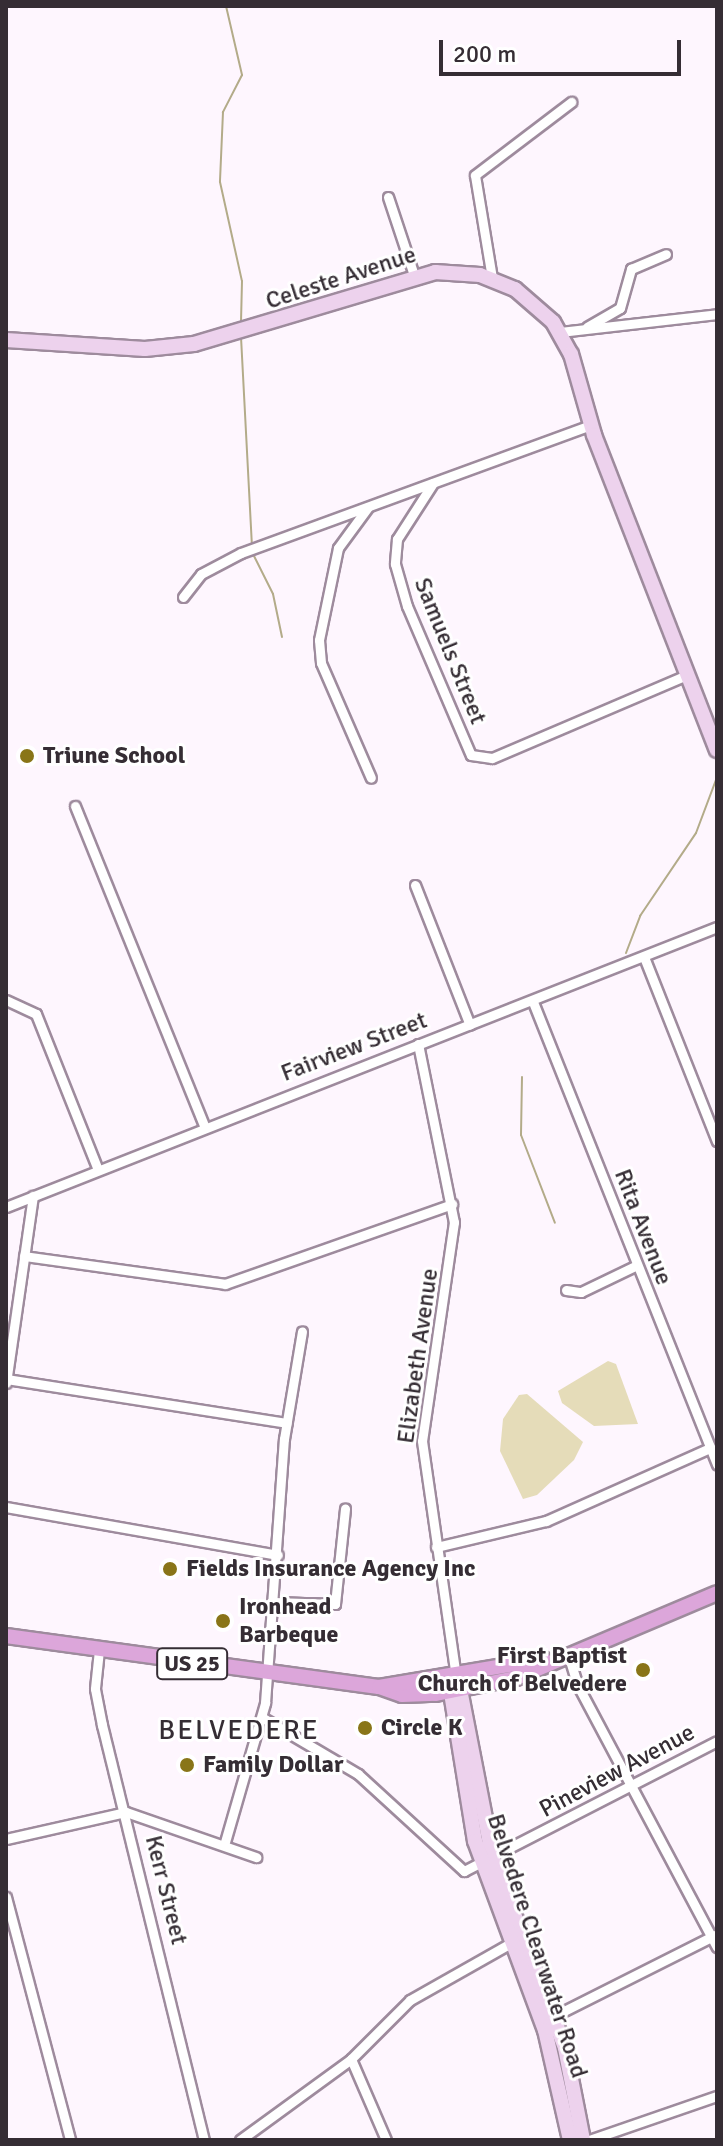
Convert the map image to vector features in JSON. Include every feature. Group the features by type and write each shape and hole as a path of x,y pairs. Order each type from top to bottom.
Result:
{"main road":[{"name":"US 25","path":"6,1636 269,1675 379,1687 402,1695 458,1692 516,1678 717,1593"},
{"name":"US 25","path":"379,1687 456,1676 568,1654"}],"street":[{"path":"492,278 475,175 571,102"},
{"path":"388,197 414,275"},
{"path":"583,329 620,308 631,269 666,254"},
{"name":"Celeste Avenue","path":"6,340 135,349 194,344 414,275 447,271 492,278 525,296 560,332 591,425 717,750"},
{"path":"560,332 717,314"},
{"path":"183,597 218,564 591,425"},
{"name":"Samuels Street","path":"433,483 397,539 395,564 407,606 471,755 492,758 687,675"},
{"path":"368,507 338,548 319,640 321,663 371,778"},
{"path":"75,806 205,1127"},
{"path":"415,885 470,1025"},
{"name":"Fairview Street","path":"6,1207 97,1167 533,1002 717,927"},
{"path":"644,957 717,1141"},
{"path":"6,1000 36,1014 97,1167"},
{"name":"Rita Avenue","path":"533,1002 635,1266 717,1465"},
{"name":"Elizabeth Avenue","path":"418,1044 452,1204 453,1249 422,1441 456,1676"},
{"path":"33,1196 6,1381 287,1423"},
{"path":"24,1256 225,1284 452,1204"},
{"path":"566,1290 581,1292 635,1266"},
{"path":"225,1842 263,1718 269,1675 287,1423 302,1331"},
{"path":"436,1547 558,1517 710,1448"},
{"path":"6,1507 278,1555"},
{"path":"274,1602 335,1604 345,1509"},
{"name":"Kerr Street","path":"99,1650 95,1689 204,2140"},
{"path":"568,1654 574,1679 714,1936 717,1947"},
{"name":"Belvedere Clearwater Road","path":"456,1676 488,1862 553,2054 570,2140"},
{"path":"263,1718 358,1774 459,1869 488,1862"},
{"name":"Pineview Avenue","path":"488,1862 717,1741"},
{"path":"6,1839 126,1812 225,1842 256,1857"},
{"path":"6,1897 70,2140"},
{"path":"554,2016 714,1936"},
{"path":"240,2140 351,2059 410,2000 516,1940"},
{"name":"Belvedere Clearwater Road","path":"516,1940 554,2016 583,2140"},
{"path":"351,2059 386,2140"},
{"path":"589,2140 717,2096"}],"shaded area":[{"path":"608,1361 616,1364 638,1424 594,1426 562,1403 558,1391"},
{"path":"527,1394 583,1442 574,1460 537,1495 523,1499 500,1451 503,1419 519,1395"}],"waterway":[{"path":"226,6 242,75 223,112 220,182 242,281 241,322"},
{"path":"241,337 252,545"},
{"path":"252,552 273,594 282,637"},
{"path":"626,953 640,916 696,833 717,777"},
{"path":"522,1077 521,1135 555,1223"}],"place":[{"name":"Triune School","path":"27,756"},
{"name":"Fields Insurance Agency Inc","path":"170,1569"},
{"name":"Ironhead Barbeque","path":"223,1621"},
{"name":"First Baptist Church of Belvedere","path":"643,1670"},
{"name":"Circle K","path":"365,1728"},
{"name":"Family Dollar","path":"187,1765"}],"district":[{"name":"BELVEDERE","path":"239,1730"}]}
